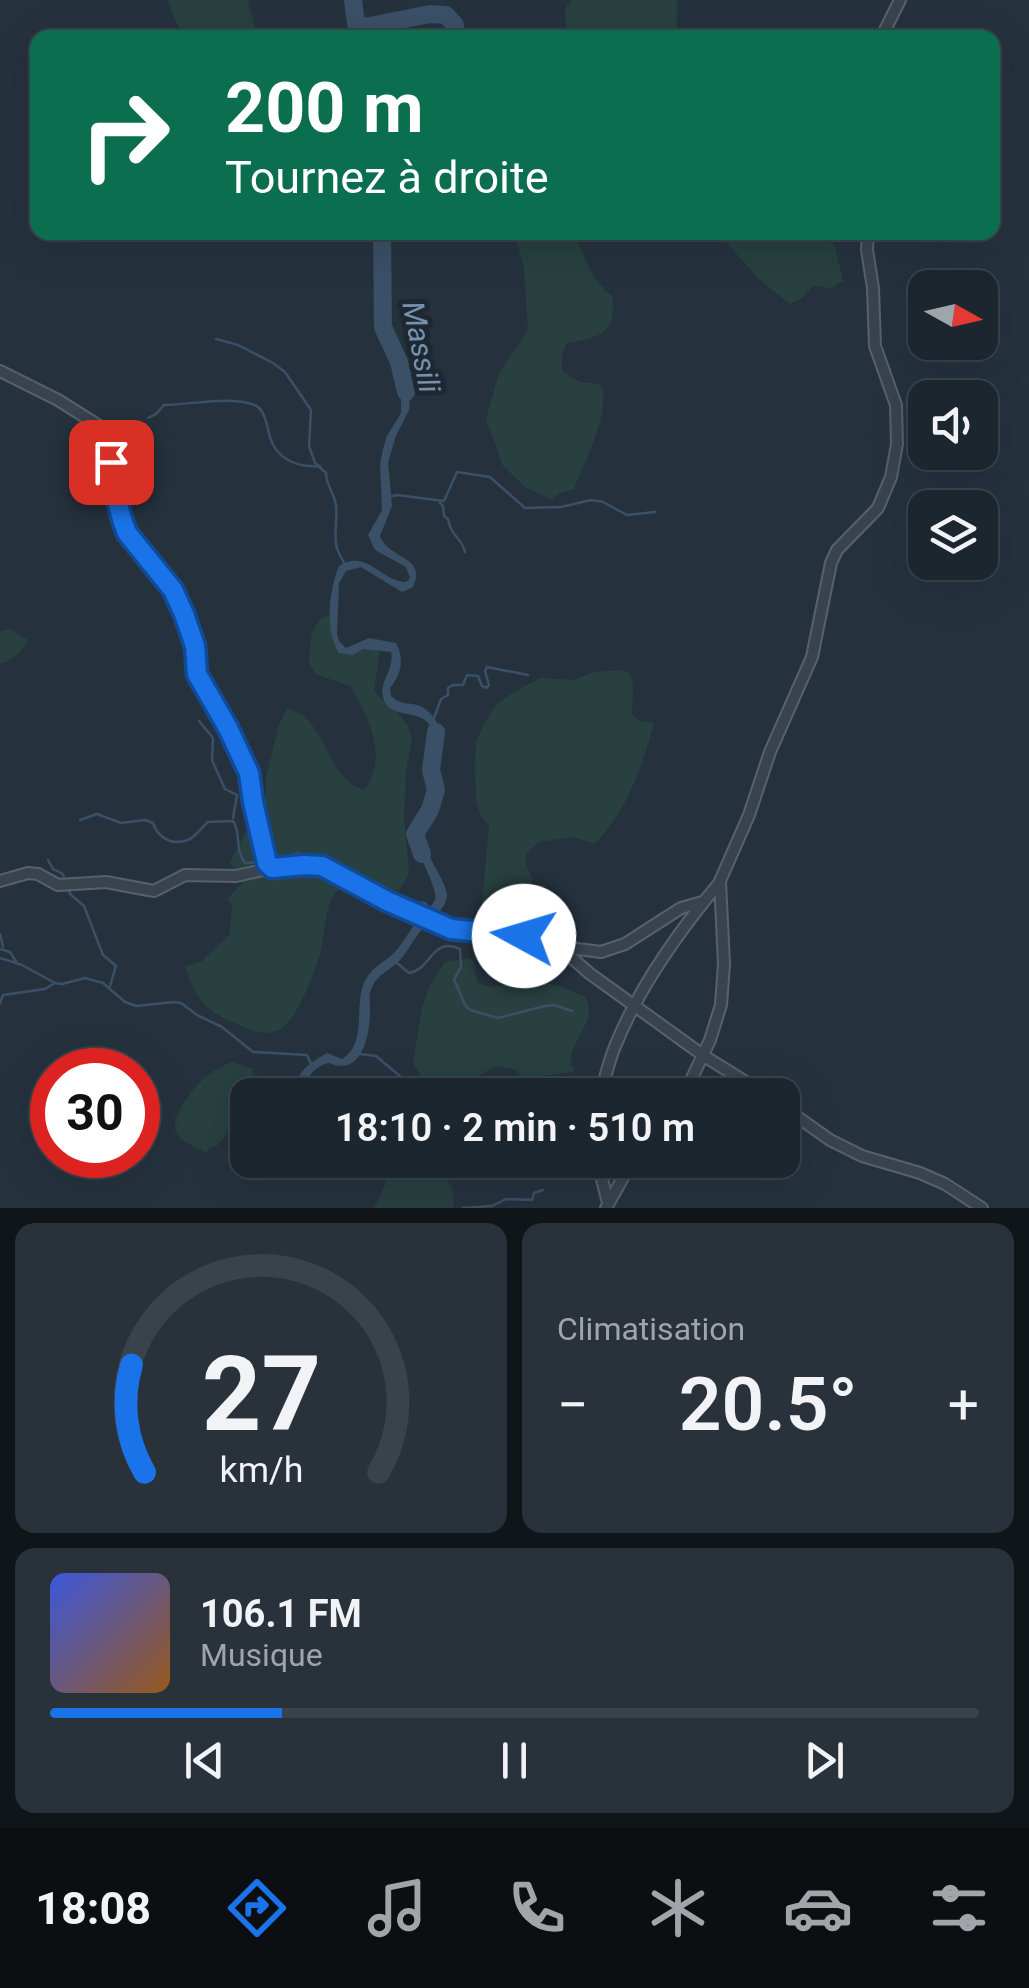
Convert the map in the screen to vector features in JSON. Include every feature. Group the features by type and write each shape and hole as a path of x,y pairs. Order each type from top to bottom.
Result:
{"street":[{"path":"885,30 900,0"},
{"path":"605,1078 634,1006 659,962 720,881 812,658 831,563 837,550 878,508 891,477 897,444 896,405 875,346 868,240"},
{"path":"0,370 101,427 123,524 173,590 184,614 195,646 197,674 249,773 262,850 272,868"},
{"path":"0,881 28,873 58,885 106,882 154,891 186,875 236,876 272,868 322,866 396,906 451,929 524,936 556,946 634,1006 740,1078"},
{"path":"693,1078 720,1005 724,964 720,881"},
{"path":"556,946 602,952 625,944 681,908 703,902"},
{"path":"800,1119 862,1156 920,1173 982,1208"},
{"path":"601,1178 607,1206"},
{"path":"607,1206 623,1178"}],"green space":[{"path":"168,0 247,0 255,30 182,30"},
{"path":"572,0 677,0 677,30 566,30 565,8"},
{"path":"516,240 575,240 592,273 612,296 612,318 604,332 567,343 562,355 562,371 580,382 600,384 603,408 574,489 559,493 552,500 525,487 503,466 486,419 499,373 528,330 524,268"},
{"path":"724,240 826,240 835,246 843,281 831,288 813,286 790,304 759,279"},
{"path":"331,614 333,643 353,655 362,649 380,649 374,691 397,712 412,739 404,816 409,874 397,893 380,892 368,881 349,875 331,900 322,946 297,1009 283,1027 262,1033 210,1009 198,996 185,966 201,962 230,934 232,905 227,899 244,881 230,862 266,795 266,777 287,708 310,723 343,777 364,790 371,778 376,751 357,698 350,686 318,675 309,665 315,627"},
{"path":"10,629 28,640 13,658 0,663 0,632"},
{"path":"622,670 630,674 633,684 632,714 638,720 654,723 625,802 595,844 573,837 539,842 527,853 525,862 533,879 527,897 501,920 487,924 481,914 489,826 480,815 476,800 475,761 476,742 483,726 495,706 540,678 574,680 594,672"},
{"path":"469,958 474,962 477,982 484,985 534,981 586,997 588,1016 574,1046 573,1072 523,1078 516,1070 497,1066 474,1078 422,1078 413,1063 422,1007 445,962"},
{"path":"232,1062 253,1069 252,1078 230,1078 230,1127 217,1146 204,1152 179,1137 176,1118 185,1101 213,1071"},
{"path":"386,1178 446,1178 452,1187 454,1208 374,1208"}],"water":[{"path":"406,370 409,410 388,462 392,506 380,536 391,550 411,563 416,577 413,587 402,592 361,567 346,571 339,583 337,634 346,648 369,638 396,643 400,667 390,688 391,696 422,707 434,718 440,737 437,759 428,723 386,704 382,691 391,652 363,649 353,655 339,653 330,622 339,566 358,561 397,580 406,582 410,578 406,567 375,550 368,535 382,510 383,449 401,413 397,373"},
{"path":"415,830 420,832 444,884 446,901 400,960 373,985 368,1035 361,1053 348,1065 329,1063 318,1067 309,1078 298,1078 327,1053 342,1059 350,1052 358,1034 362,990 368,976 397,950 435,900 411,836"}],"waterway":[{"name":"Massili","path":"353,0 356,23 365,27 430,14 446,15 455,30"},
{"name":"Massili","path":"382,240 383,327 399,362 406,392"},
{"path":"216,339 238,345 273,363 285,372 311,410 309,446 315,463 326,473 335,500 336,543 344,563"},
{"path":"148,418 164,405 249,403 263,413 277,451 296,464 320,466"},
{"path":"388,497 444,501 457,472 490,477 525,508 561,507 591,500 627,515 655,512"},
{"path":"440,503 465,552"},
{"path":"434,718 448,688 463,685 467,675 478,676 486,688 487,667 528,675"},
{"path":"199,721 213,738 212,760 225,789 237,795 233,818"},
{"name":"Massili","path":"422,854 415,834 430,810 436,790 431,770 436,732"},
{"path":"80,820 97,814 121,823 145,820 153,823 162,837 176,842 191,839 208,822 233,821 245,863 262,862"},
{"path":"275,863 296,853 316,861"},
{"path":"48,860 65,881"},
{"path":"324,862 362,877 380,892 389,891 409,902 425,903 430,909"},
{"path":"68,888 84,906 103,955 116,966 110,986"},
{"path":"0,934 3,947"},
{"path":"396,962 409,973 416,971 437,950 451,946 460,949 461,967 454,979 470,1010 498,1018 554,1005 572,1011"},
{"path":"0,949 10,952 17,963"},
{"path":"0,958 55,983 85,978 103,983 125,1002 136,1006 181,1003 222,1027 253,1052 307,1055 311,1064"},
{"path":"0,1003 3,995 45,989 55,983"},
{"path":"360,1054 376,1056 402,1078"},
{"path":"463,1208 492,1206 506,1199 532,1200 534,1193 543,1190"}],"route":[{"path":"111,462 123,524 173,590 195,646 197,674 249,773 267,863 272,868 322,866 451,929 524,936"}]}
